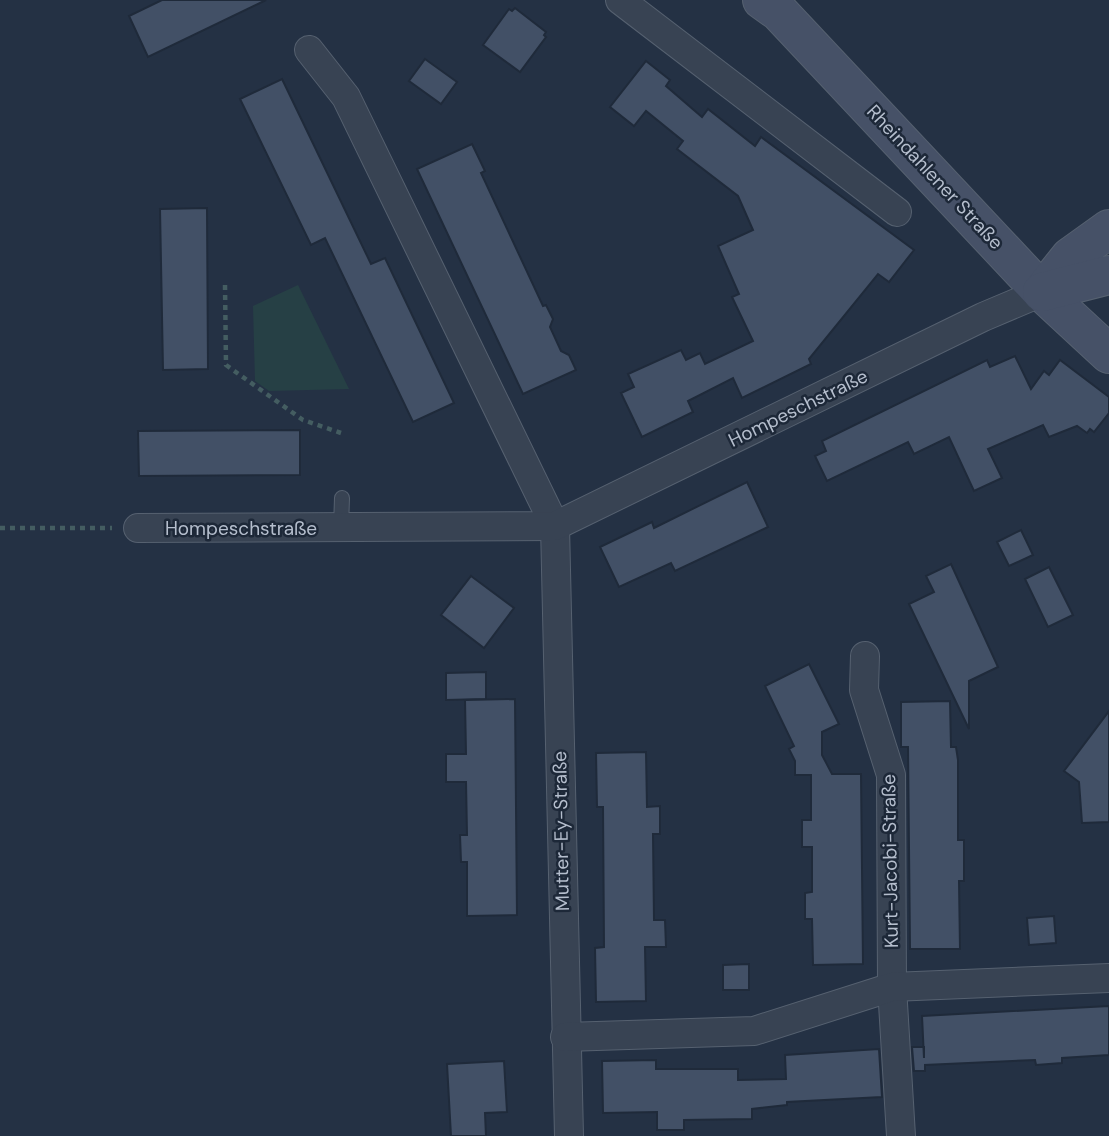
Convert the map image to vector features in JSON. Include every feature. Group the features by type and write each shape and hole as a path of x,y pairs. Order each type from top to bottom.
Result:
{"main road":[{"name":"Rheindahlener Straße","path":"762,0 779,12 816,50 1042,292 1109,354"},
{"path":"1042,292 1070,257 1109,229"},
{"path":"1042,292 1109,275"}],"street":[{"path":"620,0 897,212"},
{"path":"309,50 346,97 484,404 555,526"},
{"name":"Hompeschstraße","path":"138,528 555,526 1042,292"},
{"name":"Mutter-Ey-Straße","path":"555,526 569,1136"},
{"name":"Kurt-Jacobi-Straße","path":"864,656 864,690 891,775 892,987 901,1136"},
{"path":"565,1037 754,1031 892,987 1109,978"}],"lane":[{"path":"341,527 342,498"}],"path":[{"path":"225,285 226,365 303,420 341,433"},
{"path":"0,528 138,528"}],"green space":[{"path":"298,285 349,389 269,391 255,381 253,306"}],"building":[{"path":"162,0 266,0 148,57 129,16"},
{"path":"515,8 546,32 546,37 520,72 483,45 509,9 512,11"},
{"path":"425,59 457,82 441,104 409,81"},
{"path":"646,61 670,80 666,86 702,117 708,109 755,146 761,137 914,250 889,282 878,274 809,359 811,364 742,398 733,378 688,401 693,412 642,437 621,393 634,387 628,374 681,350 686,360 700,353 705,364 753,341 732,297 739,294 718,246 753,230 738,196 677,149 683,141 646,111 634,126 610,107"},
{"path":"282,79 371,264 385,258 454,403 413,422 325,238 311,245 240,99"},
{"path":"472,144 485,171 481,173 543,306 546,305 553,319 550,327 561,351 569,355 576,370 523,394 417,169"},
{"path":"207,208 208,369 163,370 160,209"},
{"path":"1015,356 1031,389 1044,371 1049,375 1060,360 1109,397 1109,413 1094,432 1090,429 1087,433 1077,426 1049,437 1043,425 988,449 1002,478 974,491 949,437 914,454 908,442 827,481 815,456 826,451 822,441 987,360 990,367"},
{"path":"300,430 300,475 139,476 138,431"},
{"path":"747,482 768,527 675,571 671,563 619,587 600,547 652,522 654,528"},
{"path":"1021,530 1033,555 1009,566 997,542"},
{"path":"951,564 998,667 969,681 969,729 909,604 934,592 926,576"},
{"path":"1049,567 1073,615 1048,627 1025,579"},
{"path":"471,576 514,608 484,648 441,615"},
{"path":"809,664 839,724 822,732 822,755 832,774 861,774 863,964 813,965 812,919 805,919 805,893 812,892 812,847 802,847 802,820 811,820 811,775 795,775 795,761 789,749 794,746 765,686"},
{"path":"486,672 486,699 446,700 446,673"},
{"path":"515,699 517,915 467,916 467,862 461,862 460,835 467,835 466,782 446,782 446,754 466,754 465,700"},
{"path":"950,701 951,747 956,747 958,760 958,840 964,840 964,881 959,881 960,949 910,949 908,747 901,747 901,702"},
{"path":"1109,711 1109,822 1082,823 1079,782 1064,771"},
{"path":"646,752 647,807 660,806 660,834 653,834 654,920 665,920 666,947 645,947 646,1001 596,1002 595,948 604,947 603,807 597,807 596,753"},
{"path":"1054,916 1056,943 1029,945 1027,918"},
{"path":"749,964 749,990 723,990 723,965"},
{"path":"1109,1006 1109,1055 1062,1058 1062,1063 1036,1065 1035,1060 925,1065 925,1071 914,1071 912,1047 923,1047 922,1016"},
{"path":"879,1049 882,1097 787,1102 787,1105 752,1109 752,1119 684,1120 684,1130 657,1130 657,1112 603,1113 602,1061 656,1060 656,1069 738,1069 738,1080 786,1079 785,1055"},
{"path":"504,1061 507,1112 485,1113 486,1136 451,1136 447,1064"}]}
